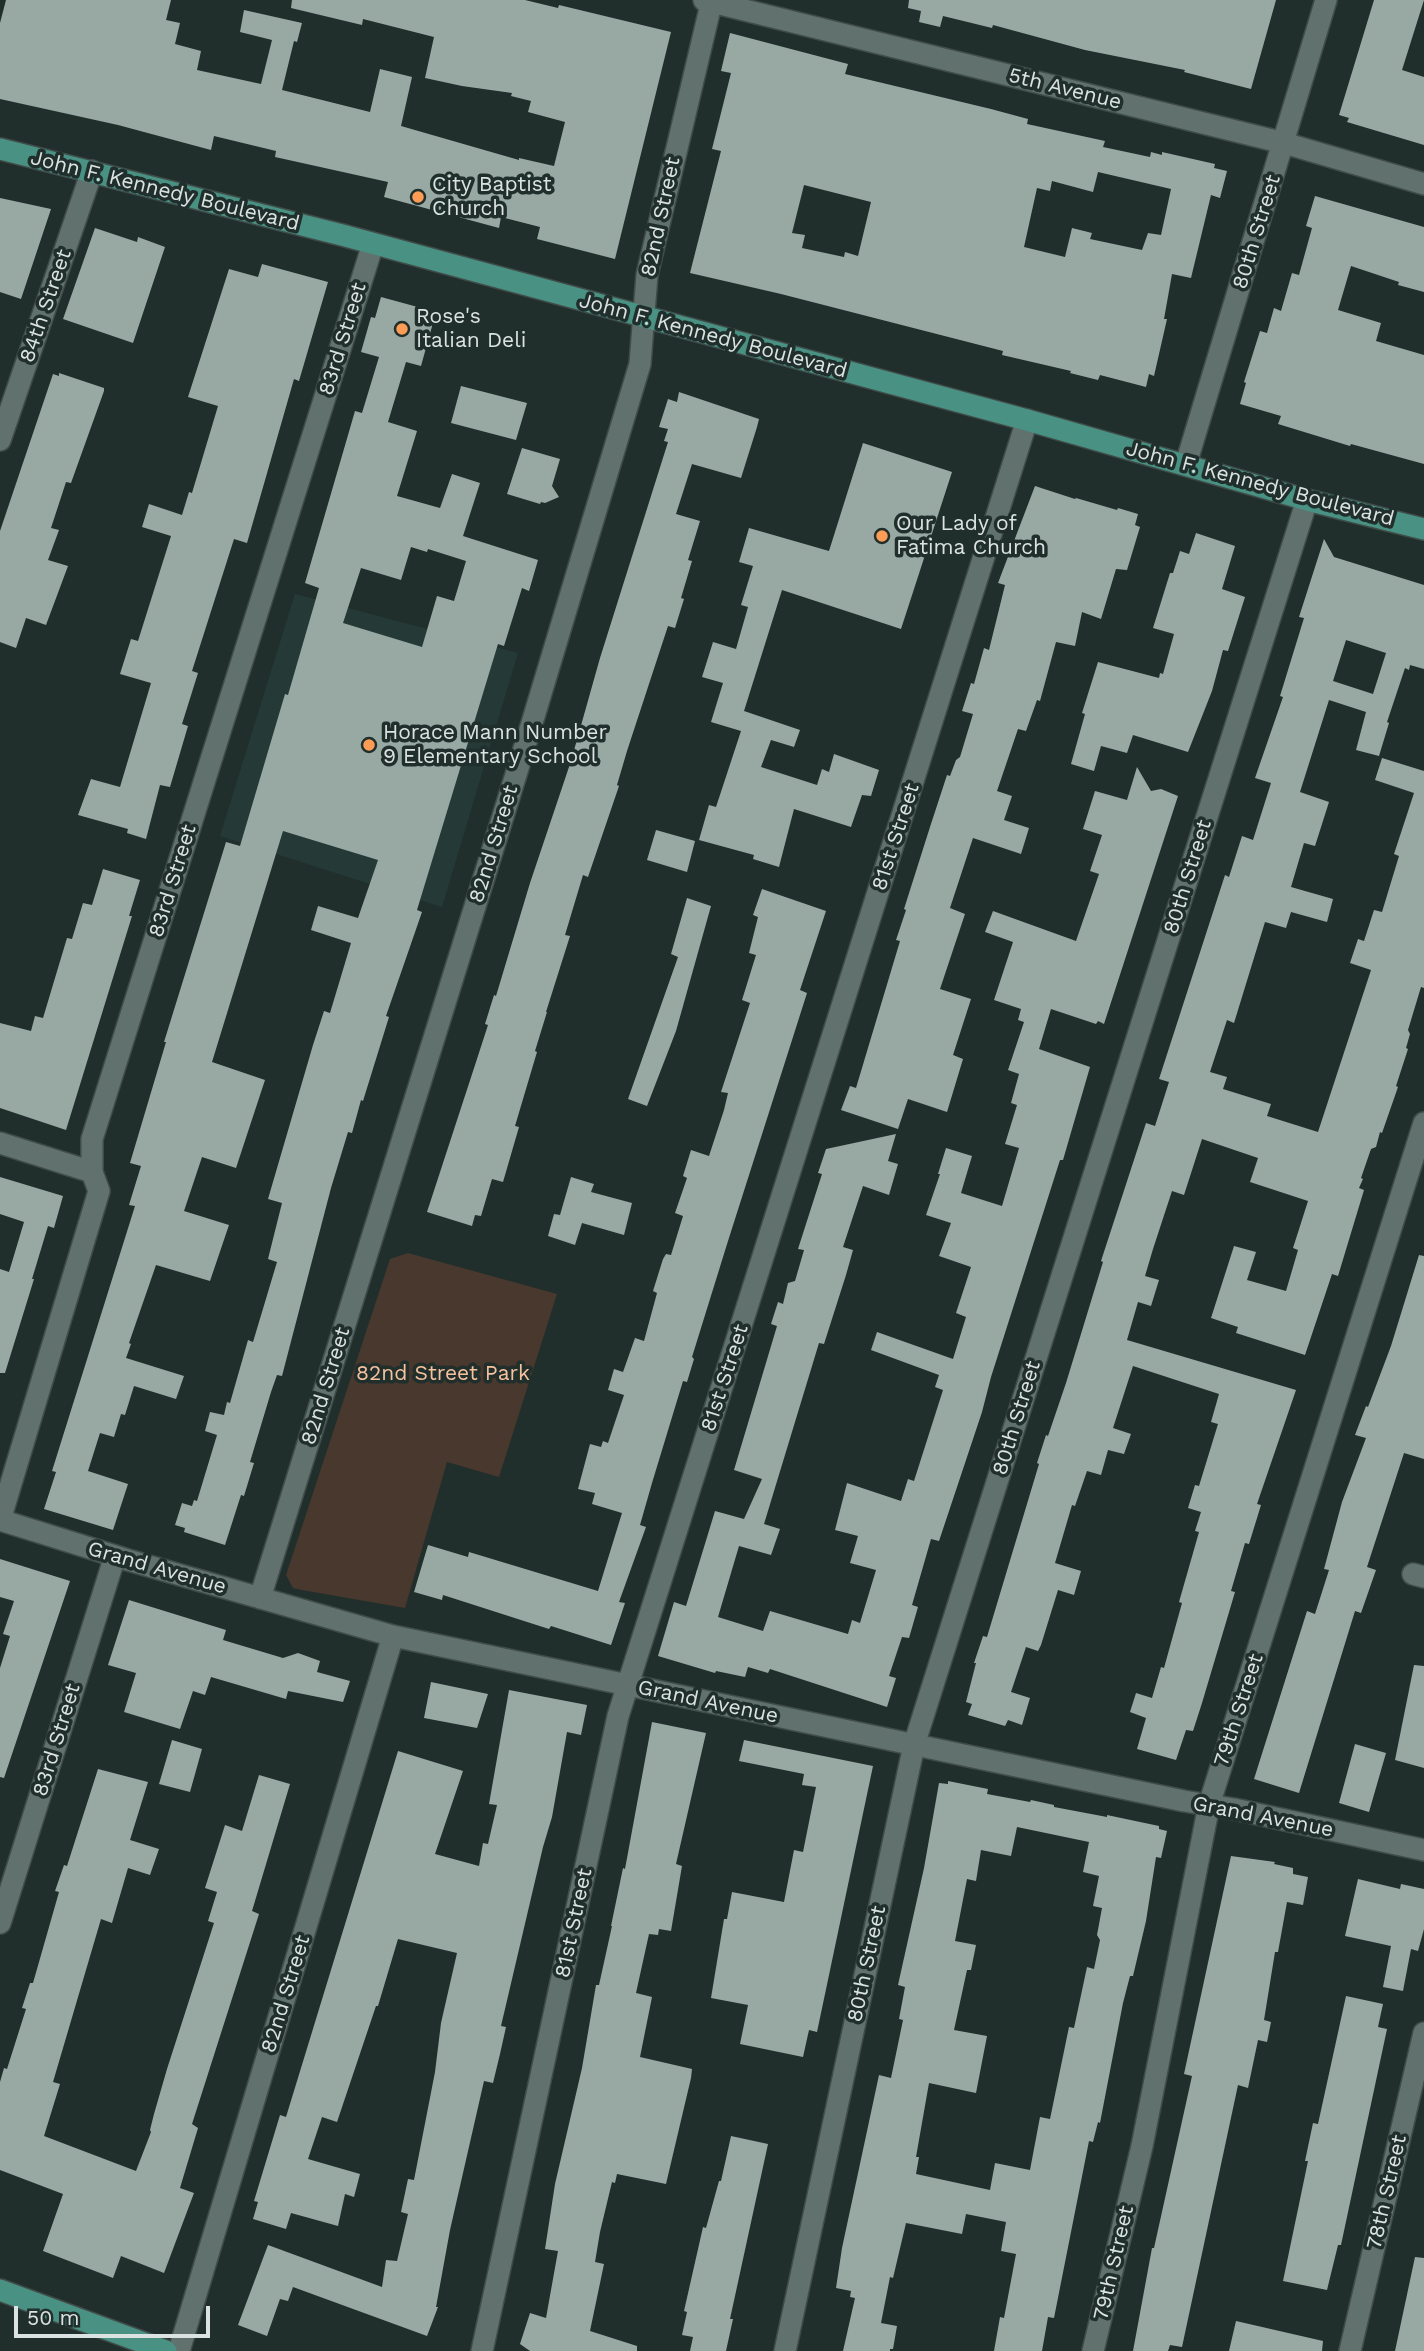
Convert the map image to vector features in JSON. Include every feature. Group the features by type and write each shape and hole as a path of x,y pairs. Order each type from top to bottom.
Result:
{"main road":[{"name":"John F. Kennedy Boulevard","path":"0,149 373,244 1027,420 1307,500 1424,529"},
{"path":"0,2290 166,2351"}],"street":[{"name":"80th Street","path":"1186,464 1326,0"},
{"name":"5th Avenue","path":"709,1 1284,143 1424,184"},
{"name":"82nd Street","path":"260,1598 528,736 640,364 647,275 709,1"},
{"name":"84th Street","path":"0,440 92,172"},
{"name":"83rd Street","path":"0,1520 99,1191 92,1172 92,1139 373,244"},
{"name":"81st Street","path":"482,2351 618,1716 1027,420"},
{"name":"80th Street","path":"785,2351 914,1745 1307,500"},
{"name":"79th Street","path":"1093,2351 1142,2146 1209,1805 1424,1123"},
{"path":"0,1143 92,1172"},
{"name":"Grand Avenue","path":"0,1520 393,1636 1424,1850"},
{"name":"83rd Street","path":"0,1923 115,1556"},
{"name":"82nd Street","path":"179,2351 393,1636"},
{"name":"78th Street","path":"1350,2351 1424,2033"}],"shaded area":[{"name":"Horace Mann Number 9 Elementary School","path":"295,594 518,653 442,907 220,836"}],"green space":[{"name":"82nd Street Park","path":"408,1253 557,1294 499,1477 447,1462 405,1608 293,1588 286,1575 390,1259"}],"building":[{"path":"6,0 171,0 166,20 180,23 175,44 201,51 197,70 261,84 272,40 240,32 244,10 302,23 297,42 294,41 282,90 370,112 380,69 412,77 401,126 519,160 554,166 565,122 528,112 531,101 511,96 512,93 425,78 434,37 363,19 362,25 291,8 292,0 525,0 558,8 559,5 671,32 615,259 537,239 540,227 501,217 499,228 384,197 388,182 275,157 276,151 214,136 211,150 118,125 0,99 0,23"},
{"path":"909,0 1276,0 1251,89 1184,72 1185,70 1085,50 993,25 992,28 943,16 940,27 919,22 921,11 908,8"},
{"path":"1374,0 1424,0 1402,70 1424,77 1424,145 1347,122 1349,118 1339,115"},
{"path":"730,33 848,64 845,74 1028,119 1027,124 1105,141 1103,147 1150,157 1151,152 1162,155 1162,152 1215,164 1214,168 1227,171 1220,198 1211,195 1191,278 1172,274 1164,319 1167,319 1154,376 1149,374 1146,387 1100,375 1098,380 1002,355 1003,351 690,273 721,151 712,149 731,73 721,71","holes":["1098,172 1171,189 1161,235 1148,233 1142,250 1090,239 1092,233 1072,228 1065,257 1024,247 1037,188 1050,191 1052,181 1093,192","804,185 871,202 858,256 845,252 844,257 802,248 805,235 792,233"]},
{"path":"1315,196 1424,227 1424,292 1398,285 1399,282 1351,266 1338,310 1381,323 1376,341 1424,355 1424,464 1351,444 1350,446 1278,424 1281,416 1240,404 1260,331 1267,333 1274,308 1281,311 1292,273 1299,275 1312,228 1306,226"},
{"path":"0,198 51,209 21,299 0,292"},
{"path":"95,228 137,242 138,237 165,247 133,343 63,319"},
{"path":"262,264 328,282 299,381 294,379 247,543 234,539 192,671 198,673 182,724 188,726 170,787 160,785 146,839 127,833 128,829 78,815 91,779 120,787 151,683 120,674 131,639 138,641 171,536 142,527 149,504 182,515 189,492 192,493 218,406 188,397 229,269 258,277"},
{"path":"381,297 436,312 421,366 406,362 388,422 417,431 397,496 440,508 452,474 480,483 463,536 538,560 529,591 522,588 504,646 498,644 417,910 422,912 386,1016 389,1017 363,1101 361,1100 352,1133 348,1132 331,1188 282,1376 277,1375 271,1392 250,1462 254,1463 225,1545 184,1532 185,1528 175,1525 182,1503 192,1506 194,1500 197,1501 217,1435 205,1431 210,1412 224,1415 248,1340 253,1342 277,1262 268,1259 282,1203 268,1199 324,1011 330,1013 351,943 311,930 318,906 358,918 378,860 283,831 212,1062 265,1080 236,1168 202,1157 184,1211 229,1225 210,1281 156,1265 129,1343 131,1344 126,1358 184,1376 176,1399 134,1386 125,1415 121,1414 114,1437 100,1433 88,1471 128,1484 113,1530 44,1509 56,1472 52,1471 135,1206 129,1205 141,1166 130,1163 164,1042 226,842 240,846 319,588 305,583 355,411 362,413 379,357 361,352 371,317 375,318","holes":["411,547 427,552 428,549 466,561 454,601 437,596 422,647 343,623 361,568 401,580"]},
{"path":"59,373 104,388 104,391 71,483 66,482 51,528 59,530 48,560 68,566 46,625 26,618 16,648 0,642 0,531 53,374 59,376"},
{"path":"461,386 527,403 516,440 451,423"},
{"path":"679,392 759,419 741,478 692,464 676,514 700,521 688,560 692,561 681,598 684,599 675,628 668,626 588,877 583,875 565,935 570,936 535,1051 537,1052 515,1126 519,1127 503,1182 492,1179 481,1216 475,1215 472,1226 427,1212 488,1025 485,1024 494,995 496,996 571,761 600,658 668,442 664,441 668,429 659,427 668,399 677,402"},
{"path":"863,443 952,472 901,629 782,590 744,711 800,730 794,747 771,740 761,767 817,785 822,769 829,772 834,754 879,770 871,796 862,795 851,827 794,809 779,867 753,859 754,855 699,840 709,805 716,807 741,731 711,722 723,683 702,677 713,642 736,649 748,607 741,605 753,566 739,562 749,528 829,551"},
{"path":"522,448 560,459 552,486 559,497 540,504 507,494"},
{"path":"1035,486 1138,514 1135,525 1140,527 1127,570 1116,569 1101,619 1082,612 1075,646 1056,642 1040,701 1037,700 1026,731 1018,729 997,791 1012,796 1004,820 1029,828 1021,854 973,838 950,908 965,914 940,989 971,999 953,1055 963,1059 947,1112 908,1099 898,1129 841,1110 850,1086 856,1088 900,941 896,940 906,910 904,909 947,775 950,776 956,760 960,757 973,714 962,711 971,683 974,684 984,648 989,650 1005,585 998,583"},
{"path":"1196,533 1235,546 1222,589 1245,597 1228,651 1223,650 1212,691 1188,752 1133,735 1127,753 1101,746 1094,771 1071,764 1085,714 1082,713 1098,662 1159,678 1160,673 1163,674 1174,634 1153,628 1170,573 1173,573 1180,551 1189,554"},
{"path":"1324,539 1334,557 1424,585 1424,669 1410,665 1409,670 1405,668 1379,756 1356,750 1366,712 1329,700 1300,792 1329,802 1315,846 1304,843 1291,887 1333,899 1327,922 1291,912 1286,928 1265,922 1234,1023 1227,1020 1210,1072 1227,1077 1223,1089 1271,1104 1267,1116 1318,1132 1371,970 1350,963 1358,939 1364,941 1374,910 1382,912 1399,856 1394,854 1414,793 1375,780 1382,758 1424,771 1424,988 1421,987 1408,1030 1408,1049 1396,1086 1398,1087 1382,1133 1380,1132 1376,1147 1371,1149 1361,1178 1363,1179 1359,1188 1364,1190 1338,1276 1332,1274 1305,1355 1236,1333 1238,1327 1211,1318 1234,1246 1256,1252 1247,1280 1286,1291 1298,1250 1293,1248 1308,1201 1250,1182 1258,1158 1202,1139 1184,1195 1172,1191 1153,1249 1145,1276 1159,1280 1151,1306 1138,1302 1127,1340 1296,1390 1257,1504 1261,1505 1249,1544 1245,1543 1231,1591 1235,1592 1193,1731 1186,1730 1176,1760 1137,1749 1146,1718 1130,1712 1136,1693 1152,1698 1161,1667 1164,1668 1199,1532 1195,1531 1201,1512 1188,1508 1195,1485 1199,1486 1218,1424 1211,1422 1219,1394 1133,1366 1113,1428 1131,1434 1124,1454 1108,1450 1101,1475 1087,1471 1075,1506 1072,1505 1055,1563 1081,1571 1074,1595 1058,1590 1041,1645 1038,1651 1026,1647 1011,1692 1030,1698 1022,1725 1008,1720 1005,1726 968,1715 972,1704 966,1702 974,1663 983,1636 987,1637 1039,1464 1037,1463 1066,1383 1103,1262 1101,1261 1146,1123 1155,1126 1169,1082 1159,1079 1225,875 1229,877 1242,836 1253,840 1271,783 1255,778 1283,697 1280,696 1304,618 1299,617","holes":["1346,640 1386,653 1373,694 1333,681"]},
{"path":"1137,767 1151,791 1161,789 1178,796 1104,1024 1098,1021 1096,1024 1051,1009 1039,1049 1090,1067 1063,1160 1060,1160 939,1541 931,1539 912,1605 918,1607 909,1638 902,1637 889,1676 896,1678 887,1707 770,1669 768,1673 748,1667 745,1677 716,1671 715,1673 658,1656 674,1602 686,1606 715,1511 744,1519 762,1479 734,1470 777,1326 771,1324 778,1302 783,1304 788,1283 795,1281 804,1250 798,1249 822,1174 818,1173 826,1149 896,1134 888,1161 898,1164 889,1195 863,1186 843,1247 853,1250 846,1275 824,1344 819,1343 764,1524 780,1529 771,1555 739,1546 718,1617 763,1631 770,1611 848,1634 852,1620 860,1623 876,1570 850,1563 858,1536 835,1530 847,1483 901,1501 908,1479 914,1481 943,1390 935,1387 939,1375 871,1350 877,1332 953,1359 966,1317 956,1313 971,1267 939,1256 951,1223 926,1215 946,1148 972,1156 961,1193 1002,1206 1019,1148 1005,1144 1017,1105 1011,1103 1019,1074 1008,1070 1024,1022 1018,1020 1021,1009 994,1000 1013,942 985,932 993,911 1076,941 1099,874 1090,871 1102,835 1083,829 1095,791 1127,800"},
{"path":"656,830 695,841 687,872 647,860"},
{"path":"103,869 140,880 129,916 132,916 66,1130 0,1108 0,1023 31,1031 35,1016 43,1018 67,938 72,939 83,903 92,905"},
{"path":"762,889 826,911 800,990 807,993 692,1357 694,1359 687,1382 683,1381 652,1483 640,1525 646,1527 619,1602 625,1603 611,1645 551,1626 549,1629 443,1595 442,1600 414,1592 428,1545 468,1557 469,1552 598,1591 622,1513 592,1504 595,1493 578,1489 590,1444 601,1447 603,1441 608,1443 624,1395 608,1390 614,1369 623,1372 635,1338 644,1341 657,1293 653,1291 663,1259 666,1254 671,1255 683,1216 675,1213 687,1178 683,1176 691,1150 709,1156 724,1110 728,1093 721,1092 750,1003 742,1000 756,955 749,953 758,917 753,915"},
{"path":"687,898 711,906 676,1031 647,1106 628,1099 678,957 671,954"},
{"path":"0,1177 63,1196 54,1228 48,1226 5,1373 0,1373 0,1269 9,1272 24,1222 0,1214"},
{"path":"571,1177 594,1184 591,1192 632,1203 624,1235 582,1223 575,1245 548,1236 554,1214 560,1215"},
{"path":"1419,1255 1424,1256 1424,1459 1404,1453 1367,1567 1376,1570 1361,1613 1355,1611 1299,1793 1254,1779 1307,1611 1315,1614 1329,1570 1324,1569 1342,1502 1366,1438 1355,1435 1391,1346"},
{"path":"0,1559 70,1581 4,1778 0,1777 0,1668 10,1636 3,1634 14,1601 0,1597"},
{"path":"129,1600 226,1630 223,1640 283,1658 298,1653 320,1661 317,1672 350,1681 343,1702 288,1691 286,1699 211,1677 205,1695 193,1691 180,1729 124,1712 136,1673 108,1665"},
{"path":"1414,1665 1424,1666 1424,1768 1395,1760"},
{"path":"431,1682 488,1694 477,1728 424,1718"},
{"path":"509,1690 587,1705 581,1735 567,1732 552,1817 501,2026 506,2027 500,2054 493,2083 484,2081 450,2230 438,2307 427,2336 293,2287 288,2301 280,2299 267,2336 238,2325 268,2245 382,2287 386,2260 397,2261 408,2214 401,2212 408,2179 414,2180 435,2072 441,2023 457,1953 398,1939 378,2006 337,2122 322,2117 308,2159 360,2174 354,2197 345,2194 338,2226 291,2213 286,2229 253,2219 258,2202 254,2201 280,2115 286,2117 398,1751 463,1771 435,1854 479,1866 483,1843 488,1844 497,1805 489,1804"},
{"path":"652,1722 706,1733 676,1864 682,1866 671,1931 659,1929 658,1935 649,1934 636,1993 652,1997 640,2057 692,2069 691,2078 666,2184 617,2174 615,2183 612,2182 600,2232 595,2262 604,2264 590,2331 637,2346 637,2351 530,2351 520,2344 530,2313 546,2318 558,2251 545,2249 555,2184 582,2068 596,1985 599,1985 623,1868 625,1869"},
{"path":"172,1740 202,1749 190,1792 159,1784"},
{"path":"744,1740 873,1766 817,2032 809,2030 803,2057 740,2044 748,2005 711,1998 724,1919 727,1919 732,1892 784,1902 794,1850 803,1852 816,1787 802,1785 804,1774 739,1761"},
{"path":"1355,1744 1386,1753 1369,1812 1339,1803"},
{"path":"98,1769 148,1782 130,1840 159,1849 150,1875 128,1868 112,1923 101,1919 53,2082 60,2084 44,2136 136,2171 151,2132 167,2069 214,1923 208,1921 217,1892 205,1888 225,1825 242,1831 259,1775 290,1784 252,1911 259,1914 192,2124 198,2128 180,2188 194,2193 164,2273 121,2256 113,2278 43,2251 63,2194 0,2170 0,2082 4,2068 7,2069 26,2009 22,2008 30,1983 33,1983 59,1892 55,1891 64,1865 67,1866"},
{"path":"948,1781 988,1789 987,1794 1107,1815 1159,1826 1159,1829 1167,1831 1161,1858 1156,1857 1146,1921 1133,1976 1130,1976 1123,2003 1100,2123 1098,2122 1093,2142 1089,2141 1054,2318 1048,2317 1042,2351 994,2351 1000,2317 1004,2318 1016,2254 1001,2251 1006,2222 966,2214 962,2234 906,2223 893,2278 890,2277 881,2323 897,2326 893,2349 843,2351 855,2298 850,2297 851,2291 836,2288 842,2248 879,2075 891,2078 903,2020 899,2019 905,1987 898,1985 924,1868 939,1783 948,1784","holes":["1017,1827 1089,1842 1083,1872 1099,1876 1093,1906 1102,1908 1097,1935 1100,1940 1094,1969 1087,1967 1074,2028 1069,2027 1050,2119 1040,2117 1030,2170 995,2163 990,2190 916,2174 919,2157 916,2157 929,2083 976,2093 987,2036 954,2030 967,1970 971,1970 976,1945 955,1941 967,1879 976,1881 981,1850 1011,1856"]},
{"path":"1231,1856 1275,1862 1274,1864 1293,1868 1293,1874 1308,1877 1303,1905 1287,1902 1278,1952 1275,1952 1264,2020 1271,2022 1267,2042 1258,2040 1248,2088 1238,2085 1182,2347 1170,2345 1168,2351 1133,2351 1152,2248 1192,2076 1184,2074"},
{"path":"1358,1879 1400,1889 1401,1884 1424,1889 1424,1929 1418,1951 1411,1949 1403,1991 1383,1987 1391,1946 1345,1936"},
{"path":"1346,1996 1383,2004 1378,2027 1387,2029 1341,2245 1338,2245 1327,2290 1283,2281 1308,2161 1305,2161 1313,2123 1318,2124"},
{"path":"731,2136 768,2144 730,2319 733,2319 726,2351 690,2351 693,2337 682,2335 687,2312 684,2311 703,2227 706,2228 721,2181"},
{"path":"1415,2257 1424,2258 1424,2351 1395,2351"},
{"path":"1236,2321 1323,2341 1322,2351 1229,2351"}],"place":[{"name":"City Baptist Church","path":"418,197"},
{"name":"Rose's Italian Deli","path":"402,329"},
{"name":"Our Lady of Fatima Church","path":"882,536"},
{"name":"Horace Mann Number 9 Elementary School","path":"369,745"}]}
